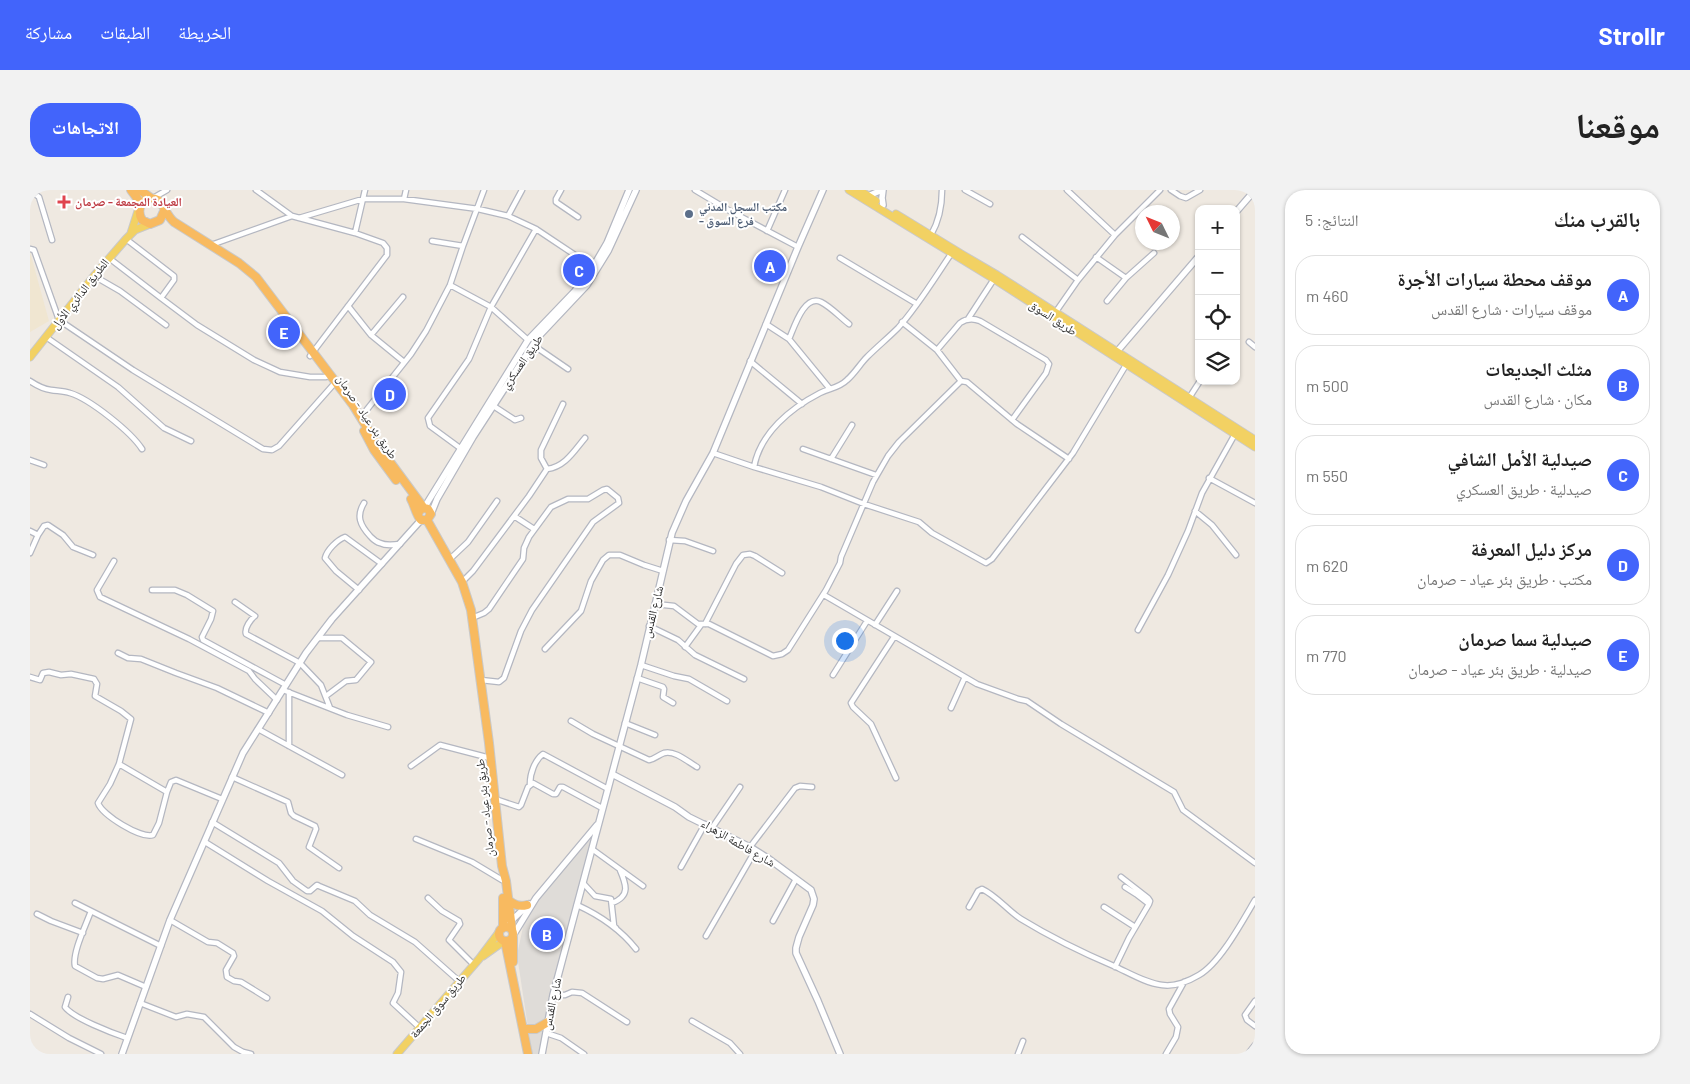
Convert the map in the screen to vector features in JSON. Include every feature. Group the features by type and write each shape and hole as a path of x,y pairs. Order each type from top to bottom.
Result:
{"highway":[{"path":"131,190 137,198 138,210 142,220 154,223 162,217 163,207 140,190"},
{"path":"138,210 142,202 152,198"},
{"name":"طريق بئر عياد - صرمان","path":"163,207 174,222 240,263 252,274 312,354 326,377 358,420 374,450 424,517 462,582 472,618 481,680 502,866 511,920 508,931"},
{"name":"طريق بئر عياد - صرمان","path":"154,223 171,226 246,274 257,284 361,416 379,447 424,508"},
{"path":"424,508 420,510 424,517"},
{"name":"طريق بئر عياد - صرمان","path":"502,866 504,912 508,931"},
{"path":"508,899 519,906 527,905"},
{"path":"504,941 510,940 508,931"},
{"path":"508,931 499,936 504,941 528,1054"},
{"path":"508,931 512,948 514,986"},
{"path":"523,1029 536,1029 548,1022"}],"main road":[{"name":"طريق السوق","path":"849,190 1255,440"},
{"name":"طريق السوق","path":"859,190 997,275 1055,313 1115,355 1126,365 1255,447"},
{"path":"128,236 138,210"},
{"path":"128,236 154,223"},
{"name":"الطريق الدائري الأول","path":"30,357 128,236"},
{"name":"طريق سوق الجمعة","path":"401,1053 476,961 508,931"},
{"name":"طريق سوق الجمعة","path":"476,961 504,941"}],"street":[{"path":"152,198 167,190"},
{"path":"163,207 167,190"},
{"path":"256,190 292,216 354,234 386,246 388,252 312,354"},
{"path":"354,234 365,190"},
{"path":"404,199 406,190"},
{"path":"361,416 426,331 450,285 462,246 484,190"},
{"path":"508,216 522,190"},
{"path":"561,190 556,202 578,218"},
{"name":"طريق العسكري","path":"424,508 460,448 530,342 575,291 593,267 607,243 629,190"},
{"name":"طريق العسكري","path":"122,1054 170,920 243,753 318,638 424,517 437,499 530,342 538,337 587,285 608,250 636,190"},
{"path":"694,190 798,247"},
{"path":"767,231 785,190"},
{"name":"شارع القدس","path":"542,1054 553,995 641,665 669,540 686,501 713,453 798,247 824,190"},
{"path":"868,196 882,190"},
{"path":"882,190 883,205"},
{"path":"931,235 939,215 942,190"},
{"path":"965,190 990,204"},
{"path":"1067,190 1114,235"},
{"path":"1171,190 1183,198 1192,196 1200,190"},
{"path":"1240,208 1252,198 1255,190"},
{"path":"1055,313 1078,280 1114,235 1157,191"},
{"path":"31,192 39,197 52,240"},
{"path":"299,218 363,199 404,199 478,208 508,216 536,230 593,267"},
{"path":"209,245 292,216"},
{"path":"460,448 430,426 428,418 468,359 491,306 536,230"},
{"path":"128,236 174,276 174,280 161,298"},
{"path":"1022,237 1078,280"},
{"path":"432,241 462,246"},
{"path":"30,249 34,250 59,320 133,370 267,451 279,446 333,385"},
{"path":"1107,300 1126,278 1154,252"},
{"path":"754,467 768,435 778,422 820,393 838,387 847,381 917,304 951,254"},
{"path":"1096,257 1126,278"},
{"path":"109,258 197,325 254,360 280,372 310,377 326,377"},
{"path":"840,258 917,304"},
{"path":"1115,355 1195,261"},
{"path":"94,276 120,291 166,325"},
{"path":"937,350 960,323 968,319 994,279"},
{"path":"450,285 491,306 530,342 568,369"},
{"path":"371,335 403,297"},
{"path":"789,339 802,311 815,300 821,302 849,324"},
{"path":"348,306 371,335 404,362"},
{"path":"968,319 980,321 1046,360 1049,364 1046,373 1012,420"},
{"path":"902,322 937,350 961,381 967,382 1012,420 1069,458"},
{"path":"766,324 789,339 830,389"},
{"path":"46,337 118,387 164,428 191,441"},
{"path":"1249,342 1255,347"},
{"path":"750,361 802,404"},
{"path":"713,453 822,487 864,504 919,522 932,533 986,562 992,559 1069,458 1126,365"},
{"path":"30,381 49,390 67,392 78,396 115,421 134,438 142,449"},
{"path":"655,604 674,606 698,624 709,624 770,655 777,656 788,650 824,595 840,563 876,475 899,442 961,381"},
{"path":"1189,398 1197,385"},
{"path":"547,469 541,458 541,450 564,404"},
{"path":"492,405 515,420 521,418"},
{"path":"831,459 852,424"},
{"path":"1138,630 1168,575 1209,478 1235,434"},
{"path":"547,469 552,469 563,463 585,438"},
{"path":"803,449 876,475"},
{"path":"30,460 44,465"},
{"path":"462,582 473,571 547,469"},
{"path":"1209,478 1255,503"},
{"path":"472,618 489,609 522,559 524,548 534,529 551,507 568,499 588,500 607,489 613,493 619,501 617,506 599,517 589,528 532,610 521,631 504,678 499,682 481,680"},
{"path":"450,559 468,542 497,501"},
{"path":"364,503 359,518 364,530 374,541 379,543 400,544"},
{"path":"1195,511 1212,525 1236,555"},
{"path":"514,516 534,529"},
{"path":"30,553 38,535 44,526 48,525 63,534 73,547 93,555"},
{"path":"30,531 38,535"},
{"path":"359,590 336,571 325,558 326,554 340,539 345,537 382,564"},
{"path":"669,540 685,541 712,552"},
{"path":"685,647 703,624 736,564 743,555 750,554 755,556 782,573"},
{"path":"545,649 581,611 591,581 603,560 609,555 620,555 663,571"},
{"path":"114,561 97,590 100,596 181,635 249,671 277,700"},
{"path":"152,590 175,590 213,611 202,636 203,640 286,689 330,708 388,727"},
{"path":"875,625 898,591"},
{"path":"824,595 977,684 1027,701 1061,724 1174,792 1183,810 1255,864"},
{"path":"235,602 255,616 251,619 245,630 246,634 300,663 321,685 330,708"},
{"path":"833,675 867,621"},
{"path":"649,626 678,640 695,655 744,679"},
{"path":"894,637 851,703 871,724 896,778"},
{"path":"318,638 342,638 371,662 356,680 346,680 326,696"},
{"path":"118,653 128,658 141,658 176,674 217,688 269,713"},
{"path":"641,665 689,679 727,700"},
{"path":"30,677 40,680 43,673 49,672 94,679 97,684 95,696 131,719 119,764 110,784 98,803 110,816 122,824 146,836 153,835 159,823 171,782 176,780 222,799"},
{"path":"951,708 965,677"},
{"path":"637,678 663,687 663,697 673,703"},
{"path":"286,689 289,746"},
{"path":"571,721 649,760 662,754 674,754 697,767"},
{"path":"625,724 655,735"},
{"path":"258,729 342,775"},
{"path":"411,766 440,745 490,758"},
{"path":"495,799 519,807 530,784 530,775 539,757 543,754 608,789"},
{"path":"119,764 168,792"},
{"name":"شارع فاطمة الزهراء","path":"612,774 675,807 689,817 752,849 769,859 810,890 814,899 811,911 799,937 796,953 840,1054"},
{"path":"232,777 288,802 291,813 316,827 309,845 310,848 339,868"},
{"path":"530,784 535,784 553,794 556,794 560,787 563,787 602,808"},
{"path":"712,828 740,786"},
{"path":"706,936 752,849 795,788 800,786 812,787"},
{"path":"212,822 279,863 307,891 310,892 317,885 355,901 370,915 415,942 459,981"},
{"path":"508,931 598,823"},
{"path":"681,867 706,824"},
{"path":"416,839 472,862 502,880"},
{"path":"205,842 268,881 322,911 353,936 393,962 401,972 398,993 393,1003 420,1028"},
{"path":"592,849 643,886"},
{"path":"583,883 595,896 611,899 612,903 619,901 624,895 626,887 620,869"},
{"path":"1115,967 1150,901 1121,877"},
{"path":"773,921 796,879"},
{"path":"1125,887 1148,904"},
{"path":"970,907 978,891 982,889 1019,918 1061,943 1145,980 1162,985 1184,982 1199,975 1211,966 1255,900"},
{"path":"428,898 442,911 459,921 460,924 449,940 476,961"},
{"path":"511,920 536,898"},
{"path":"611,899 614,926 624,934 636,949"},
{"path":"75,903 161,946"},
{"path":"577,905 624,934"},
{"path":"1104,907 1135,927"},
{"path":"91,911 76,954 75,966 97,978 103,979 118,976 146,987"},
{"path":"37,914 83,933"},
{"path":"170,920 208,942 216,943 233,953 234,956 226,970 228,977 234,981 241,982 267,998"},
{"path":"1166,1054 1176,1037 1178,1027 1169,1010 1184,982"},
{"path":"553,995 565,995 572,992 582,993 627,1022"},
{"path":"68,998 65,1006 69,1012 91,1024 127,1038"},
{"path":"1255,1001 1245,1015 1247,1020 1255,1026"},
{"path":"140,1003 176,1017 187,1014 204,1017 234,1048 243,1053 252,1054"},
{"path":"30,1014 69,1038 101,1054"},
{"path":"692,1021 730,1044 740,1054"},
{"path":"546,1033 561,1038 584,1054"},
{"path":"1018,1054 1023,1040"},
{"path":"1248,1054 1255,1045"}],"shaded area":[{"path":"30,252 49,321 30,332"},
{"path":"596,834 543,1054 532,1054 517,955 526,913 564,864"}],"place":[{"name":"العيادة المجمعة - صرمان","path":"64,202"},
{"name":"مكتب السجل المدني - فرع السوق","path":"689,214"},
{"name":"موقف محطة سيارات الأجرة","path":"770,266"},
{"name":"صيدلية الأمل الشافي","path":"579,270"},
{"name":"صيدلية سما صرمان","path":"284,332"},
{"name":"مركز دليل المعرفة","path":"390,394"},
{"name":"مثلث الجديعات","path":"547,934"}]}
